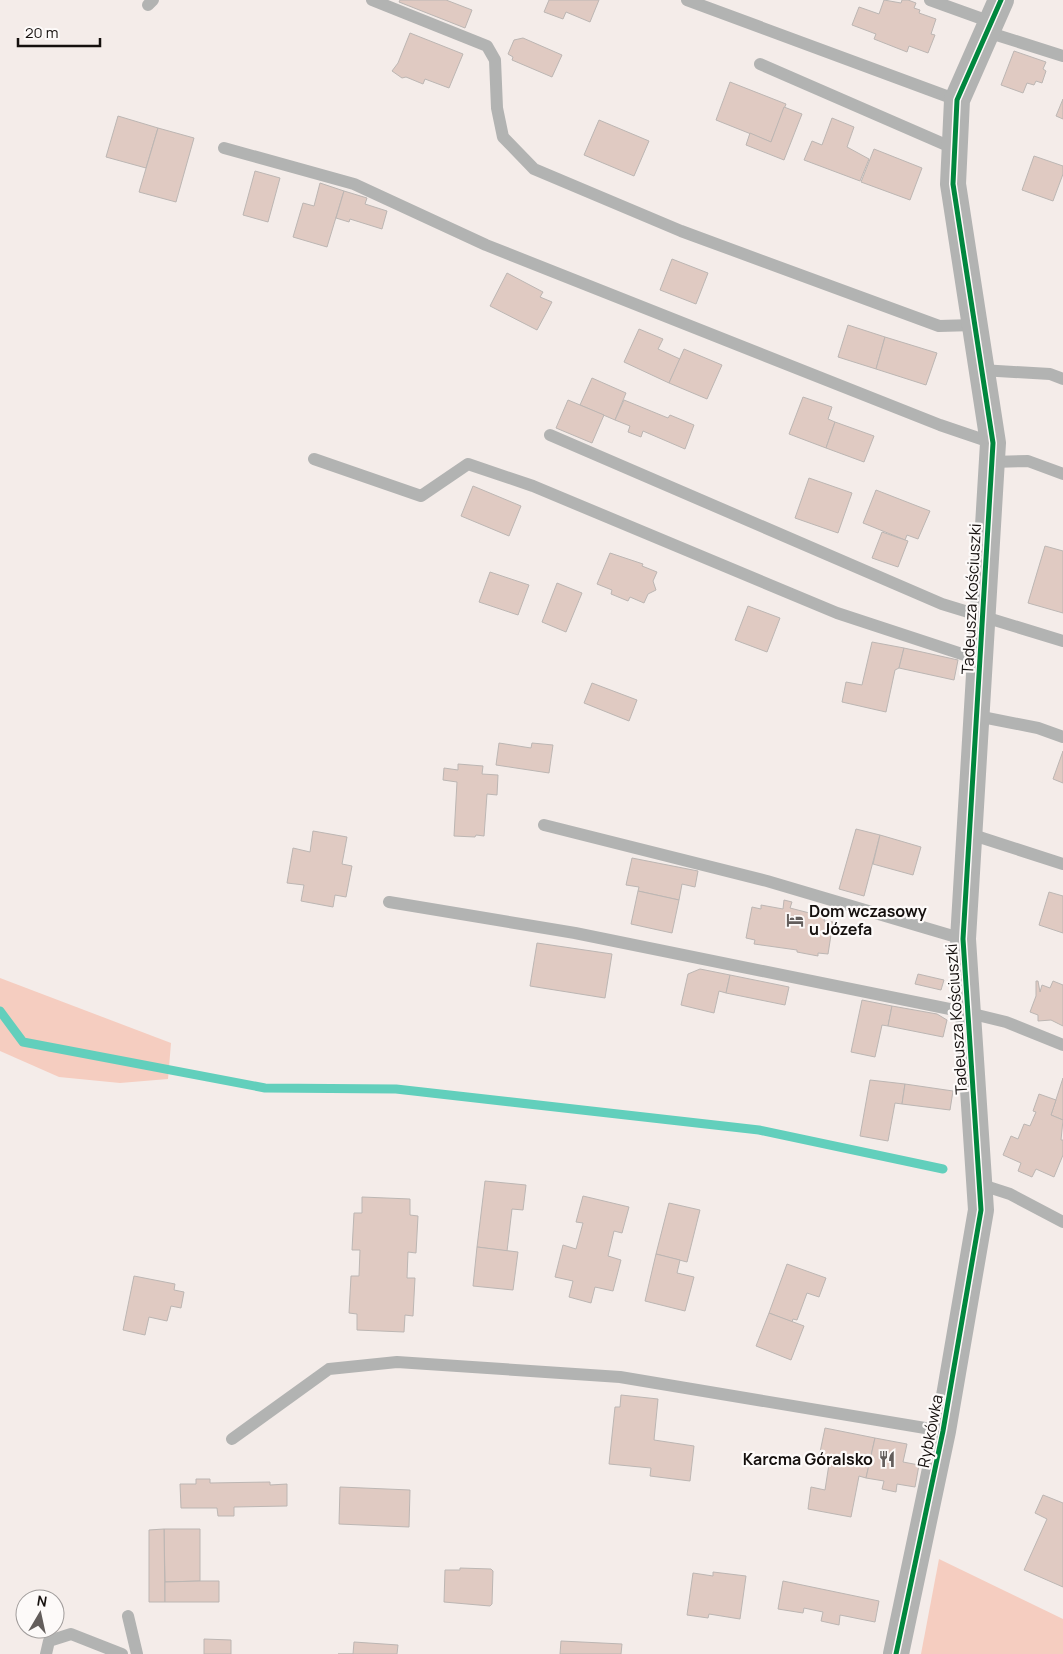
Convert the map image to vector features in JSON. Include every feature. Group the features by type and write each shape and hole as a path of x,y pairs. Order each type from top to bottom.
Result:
{"street":[{"name":"Tadeusza Kościuszki","path":"980,1210 963,939 992,452 953,184 953,148 957,100 995,11"},
{"name":"Rybkówka","path":"896,1654 943,1431 980,1210"}],"lane":[{"path":"372,0 487,46 495,60 497,108 503,137 534,169 681,231 939,326 974,325"},
{"path":"687,0 957,100"},
{"path":"930,0 995,11 1063,56"},
{"path":"760,64 953,148"},
{"path":"224,148 354,184 486,245 576,282 940,425 992,452 1028,461 1063,474"},
{"path":"981,370 1050,374 1063,379"},
{"path":"550,435 942,604 982,618 1063,641"},
{"path":"314,459 421,496 468,464 533,486 837,613 980,660"},
{"path":"976,716 1038,728 1063,737"},
{"path":"544,825 767,881 963,939"},
{"path":"970,834 1063,864"},
{"path":"389,902 575,933 969,1013 1006,1022 1063,1045"},
{"path":"979,1184 1010,1194 1063,1222"},
{"path":"232,1439 329,1369 397,1362 620,1377 943,1431"},
{"path":"128,1616 137,1654"},
{"path":"46,1654 49,1641 71,1634 122,1654"}],"shaded area":[{"path":"0,978 171,1043 168,1079 120,1083 59,1077 0,1051"},
{"path":"939,1559 1063,1619 1063,1654 921,1654"}],"building":[{"path":"400,0 446,0 472,10 465,28 399,2"},
{"path":"549,0 599,0 590,22 566,12 563,19 544,12"},
{"path":"884,0 901,3 902,0 908,0 916,3 914,8 920,10 919,13 936,19 931,34 935,35 928,53 909,46 907,52 874,39 876,34 852,25 859,7 879,14"},
{"path":"410,33 463,54 449,88 425,79 423,84 406,77 402,78 392,71 398,63"},
{"path":"523,38 562,55 552,77 512,60 513,57 508,54 514,40"},
{"path":"1014,51 1046,62 1043,69 1046,71 1042,83 1036,81 1034,85 1027,83 1023,93 1001,85"},
{"path":"730,82 786,104 771,142 716,120"},
{"path":"1063,99 1063,119 1056,116"},
{"path":"784,107 802,114 784,160 746,145 750,133 771,142"},
{"path":"118,116 158,128 146,168 106,157"},
{"path":"832,118 854,127 847,147 869,159 860,181 804,160 812,141 822,145"},
{"path":"599,120 649,141 634,176 584,155"},
{"path":"158,128 194,138 176,202 139,192"},
{"path":"874,149 922,168 910,200 861,182"},
{"path":"1034,156 1063,166 1063,174 1053,201 1022,190"},
{"path":"255,171 280,178 268,222 243,215"},
{"path":"320,183 344,191 327,247 293,237 303,203 314,206"},
{"path":"344,191 367,198 365,204 387,211 382,229 350,219 349,222 336,218"},
{"path":"672,259 708,273 696,304 660,290"},
{"path":"507,273 543,292 540,297 552,302 537,330 490,306"},
{"path":"848,325 885,337 876,369 838,357"},
{"path":"639,329 663,339 658,349 680,359 669,383 624,362"},
{"path":"885,337 937,353 926,385 876,369"},
{"path":"684,349 722,365 707,399 669,383"},
{"path":"592,378 626,393 615,420 580,405"},
{"path":"803,397 832,407 828,419 835,422 826,448 789,434"},
{"path":"568,400 604,415 592,443 556,428"},
{"path":"624,400 668,418 670,415 694,425 685,449 643,431 641,437 628,432 630,426 615,420"},
{"path":"835,422 874,436 864,462 826,448"},
{"path":"809,478 852,493 838,533 795,518"},
{"path":"473,486 521,506 509,536 461,516"},
{"path":"876,490 930,511 918,539 907,535 905,540 863,523"},
{"path":"882,532 908,541 898,567 872,558"},
{"path":"1045,546 1063,551 1063,613 1028,603"},
{"path":"610,553 643,564 642,566 657,572 653,581 656,590 648,594 644,603 630,597 628,601 611,594 612,590 597,584"},
{"path":"490,572 529,585 518,615 479,602"},
{"path":"557,583 582,593 566,632 542,622"},
{"path":"748,606 780,618 767,652 735,640"},
{"path":"872,642 904,648 899,668 895,670 886,712 842,702 846,682 862,685"},
{"path":"904,648 958,660 954,680 899,668"},
{"path":"592,683 637,700 629,721 584,703"},
{"path":"499,743 531,748 532,743 553,745 549,773 496,765"},
{"path":"1063,751 1063,783 1053,779"},
{"path":"458,764 483,766 482,774 498,775 497,795 487,794 484,836 454,836 457,782 443,780 444,768 458,770"},
{"path":"856,829 880,835 864,896 839,889"},
{"path":"313,831 347,837 342,864 352,866 346,897 335,895 333,907 301,901 304,885 287,883 293,848 310,852"},
{"path":"880,835 921,847 913,875 873,864"},
{"path":"632,858 698,871 695,887 682,884 679,900 638,891 639,887 626,885"},
{"path":"638,891 679,900 672,933 631,924"},
{"path":"1049,892 1063,896 1063,933 1039,925"},
{"path":"784,900 792,902 790,908 825,917 824,921 833,922 828,954 818,953 818,956 797,952 797,950 754,944 755,940 746,938 752,907 761,909 761,905 783,909"},
{"path":"537,943 612,954 605,998 530,986"},
{"path":"700,969 730,975 726,993 719,991 714,1013 681,1005 688,974"},
{"path":"918,974 944,980 941,990 915,984"},
{"path":"730,975 789,987 785,1005 726,993"},
{"path":"1036,981 1038,981 1040,992 1042,985 1050,988 1053,981 1063,985 1063,1026 1051,1020 1038,1021 1038,1015 1030,1012 1036,996"},
{"path":"862,1000 892,1006 888,1026 882,1025 875,1057 851,1052"},
{"path":"892,1006 937,1014 947,1020 943,1037 888,1026"},
{"path":"1063,1078 1063,1120 1051,1115"},
{"path":"870,1080 905,1084 902,1104 895,1103 888,1141 860,1136"},
{"path":"905,1084 953,1091 950,1110 902,1104"},
{"path":"1039,1094 1056,1100 1051,1115 1063,1120 1061,1140 1063,1140 1063,1155 1054,1177 1036,1169 1032,1177 1018,1171 1021,1163 1003,1155 1011,1136 1018,1139 1024,1124 1030,1126 1036,1112 1033,1111"},
{"path":"485,1181 526,1185 523,1210 512,1209 507,1251 477,1247"},
{"path":"583,1196 629,1207 622,1233 614,1231 608,1256 621,1260 613,1291 595,1287 591,1303 569,1297 573,1281 555,1277 563,1245 576,1249 583,1223 576,1222"},
{"path":"362,1197 410,1199 410,1215 418,1216 416,1253 408,1252 407,1278 415,1278 413,1316 405,1315 404,1332 357,1330 357,1314 349,1313 351,1276 359,1276 360,1250 352,1250 354,1213 362,1213"},
{"path":"669,1203 700,1210 687,1262 656,1254"},
{"path":"477,1247 518,1252 513,1290 473,1286"},
{"path":"656,1254 680,1260 677,1273 694,1277 685,1311 645,1301"},
{"path":"787,1264 826,1278 819,1297 807,1293 797,1320 793,1319 792,1322 769,1313"},
{"path":"134,1276 175,1284 174,1290 184,1292 181,1308 171,1306 167,1321 149,1317 145,1335 123,1330"},
{"path":"769,1313 804,1326 791,1360 756,1346"},
{"path":"621,1395 658,1399 654,1440 694,1446 690,1481 650,1476 651,1468 609,1464 615,1407 620,1407"},
{"path":"825,1428 875,1438 866,1478 859,1476 851,1517 808,1509 811,1487 825,1490 829,1464 818,1462"},
{"path":"875,1438 907,1444 903,1462 919,1465 915,1487 897,1484 896,1492 882,1489 884,1481 866,1478"},
{"path":"196,1479 210,1479 210,1483 270,1482 270,1485 287,1484 287,1506 234,1507 234,1516 218,1516 217,1508 181,1508 180,1484 196,1484"},
{"path":"340,1487 410,1490 409,1527 339,1524"},
{"path":"1043,1495 1063,1503 1063,1587 1024,1570 1047,1519 1035,1513"},
{"path":"164,1529 200,1529 200,1581 165,1582"},
{"path":"164,1529 165,1602 149,1602 149,1530"},
{"path":"460,1568 491,1569 493,1571 492,1604 490,1606 444,1602 445,1570 460,1570"},
{"path":"713,1572 746,1576 740,1619 709,1614 708,1618 687,1615 693,1573 713,1576"},
{"path":"219,1581 219,1602 165,1602 165,1582"},
{"path":"783,1581 879,1601 875,1622 840,1615 839,1625 821,1621 823,1612 804,1608 803,1613 778,1609"},
{"path":"204,1639 231,1640 231,1654 204,1654"},
{"path":"561,1641 622,1644 621,1654 560,1654"},
{"path":"354,1642 398,1645 397,1654 353,1654"}],"waterway":[{"path":"0,1011 23,1042 265,1088 396,1089 759,1130 943,1169"}],"cycle path":[{"path":"896,1654 943,1431 981,1210 963,939 993,443 953,184 957,100 1001,0"}],"place":[{"name":"Dom wczasowy u Józefa","path":"795,920"},
{"name":"Karcma Góralsko","path":"887,1459"}]}
